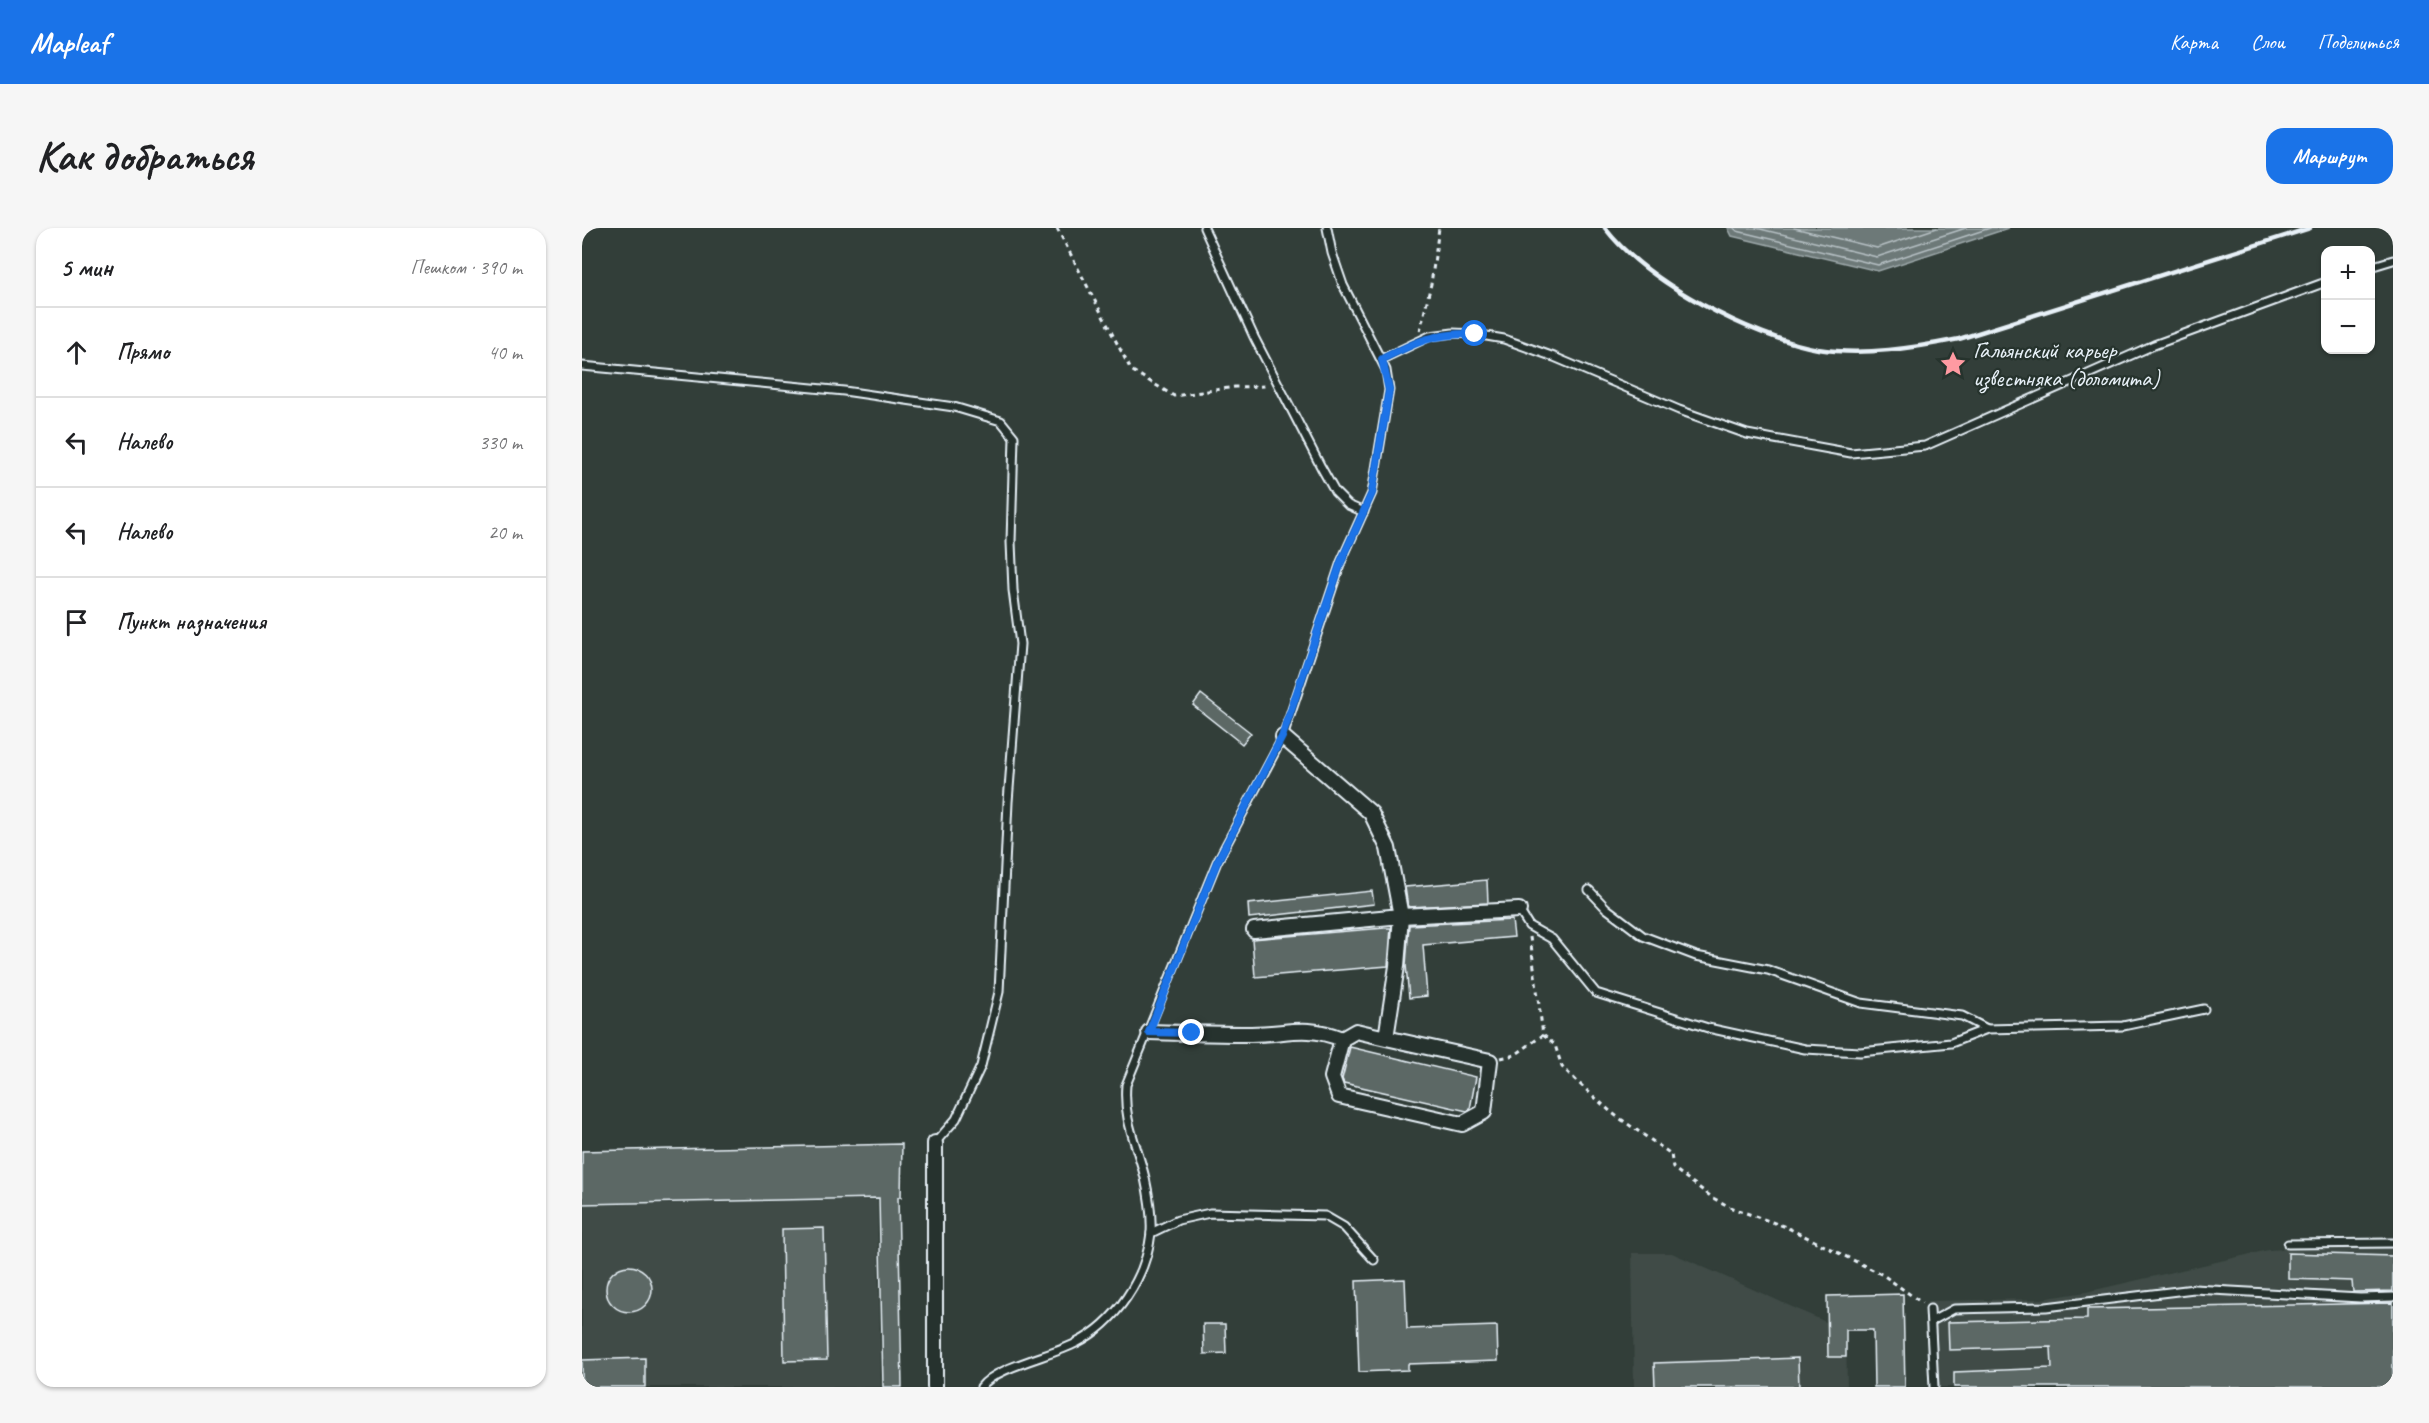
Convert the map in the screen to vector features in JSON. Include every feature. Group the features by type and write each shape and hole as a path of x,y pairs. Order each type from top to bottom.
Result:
{"street":[{"path":"1282,737 1371,813 1388,848 1401,916 1397,966 1386,1038"},
{"path":"1254,930 1401,916 1519,910"},
{"path":"1149,1032 1254,1034 1304,1029 1326,1032 1342,1040"},
{"path":"1356,1031 1386,1038 1490,1061 1484,1112 1462,1124 1339,1096 1332,1077 1342,1040 1356,1031"},
{"path":"935,1143 935,1387"}],"lane":[{"path":"1204,228 1278,386 1335,492 1348,505 1364,512"},
{"path":"981,1387 995,1374 1059,1352 1093,1333 1106,1322 1133,1288 1149,1245 1151,1217 1144,1176 1128,1126 1124,1104 1126,1085 1217,862 1282,737 1324,609 1348,544 1372,493 1377,469 1389,390 1382,359 1343,285 1332,253 1327,228"},
{"path":"2375,265 2393,260"},
{"path":"1382,359 1430,336 1454,333 1504,339 1554,357 1679,410 1747,434 1851,453 1925,446 2154,345 2321,283"},
{"path":"582,366 844,391 954,407 1001,421 1014,437 1011,542 1013,590 1020,644 1008,792 999,992 981,1066 956,1119 935,1143"},
{"path":"1589,890 1606,909 1643,936 1696,956 1768,970 1861,1003 1962,1016 1987,1029"},
{"path":"1519,910 1529,926 1552,939 1596,993 1708,1028 1805,1049 1860,1052 1951,1043 1987,1029 2123,1026 2204,1009"},
{"path":"1150,1233 1178,1220 1210,1213 1325,1216 1344,1227 1374,1260"},
{"path":"2288,1244 2393,1243"},
{"path":"1932,1321 1954,1309 2046,1307 2193,1289 2360,1298 2393,1297"},
{"path":"1930,1309 1934,1387"}],"path":[{"path":"1057,228 1131,370 1174,396 1235,387 1278,386"},
{"path":"1417,341 1431,284 1439,228"},
{"path":"1529,926 1543,1035 1555,1045 1562,1067 1612,1113 1671,1154 1673,1168 1689,1181 1732,1208 1786,1227 1883,1275 1930,1309"},
{"path":"1490,1061 1515,1055 1543,1035"}],"shaded area":[{"path":"877,1199 881,1387 582,1387 582,1205"},
{"path":"2393,1243 2393,1387 1928,1387 1927,1301 2041,1299 2086,1292 2268,1250"},
{"path":"1632,1253 1672,1253 1846,1331 1847,1387 1634,1387"}],"water":[{"path":"1728,228 2009,228 1878,271 1732,236"}],"building":[{"path":"1201,694 1251,733 1242,744 1193,705"},
{"path":"1487,880 1488,903 1408,907 1405,887"},
{"path":"1372,891 1374,904 1249,918 1248,904"},
{"path":"1512,920 1514,937 1423,945 1427,996 1409,998 1406,965 1409,925"},
{"path":"1391,928 1388,966 1255,977 1252,939"},
{"path":"1350,1047 1476,1077 1470,1109 1467,1111 1344,1083 1342,1079"},
{"path":"902,1144 901,1197 898,1197 902,1387 883,1387 879,1198 582,1204 582,1151"},
{"path":"824,1228 827,1360 784,1361 782,1229"},
{"path":"2288,1253 2393,1256 2393,1291 2353,1292 2352,1281 2288,1279"},
{"path":"629,1266 638,1267 645,1273 651,1280 651,1298 645,1305 638,1311 629,1312 620,1311 613,1305 607,1298 606,1289 607,1280 613,1273 620,1267"},
{"path":"1405,1279 1407,1329 1497,1326 1498,1361 1408,1364 1408,1370 1359,1372 1356,1281"},
{"path":"1903,1294 1905,1387 1874,1387 1873,1330 1846,1330 1846,1357 1828,1357 1827,1296"},
{"path":"2393,1303 2393,1387 1954,1387 1954,1372 2052,1368 2051,1347 1949,1350 1948,1322 2087,1319 2087,1309"},
{"path":"1203,1324 1225,1324 1226,1353 1204,1354"},
{"path":"645,1358 645,1387 582,1387 582,1360"},
{"path":"1798,1358 1799,1387 1655,1387 1654,1363"}],"railway":[{"path":"1605,228 1646,268 1673,287 1732,320 1791,343 1818,349 1853,352 1907,348 1959,339 2310,228"}],"place":[{"name":"Гальянский карьер известняка (доломита)","path":"1953,364"}],"route":[{"path":"1192,1033 1149,1032 1217,862 1282,737 1341,562 1372,493 1389,390 1382,359 1430,336 1454,333 1475,334"}]}
